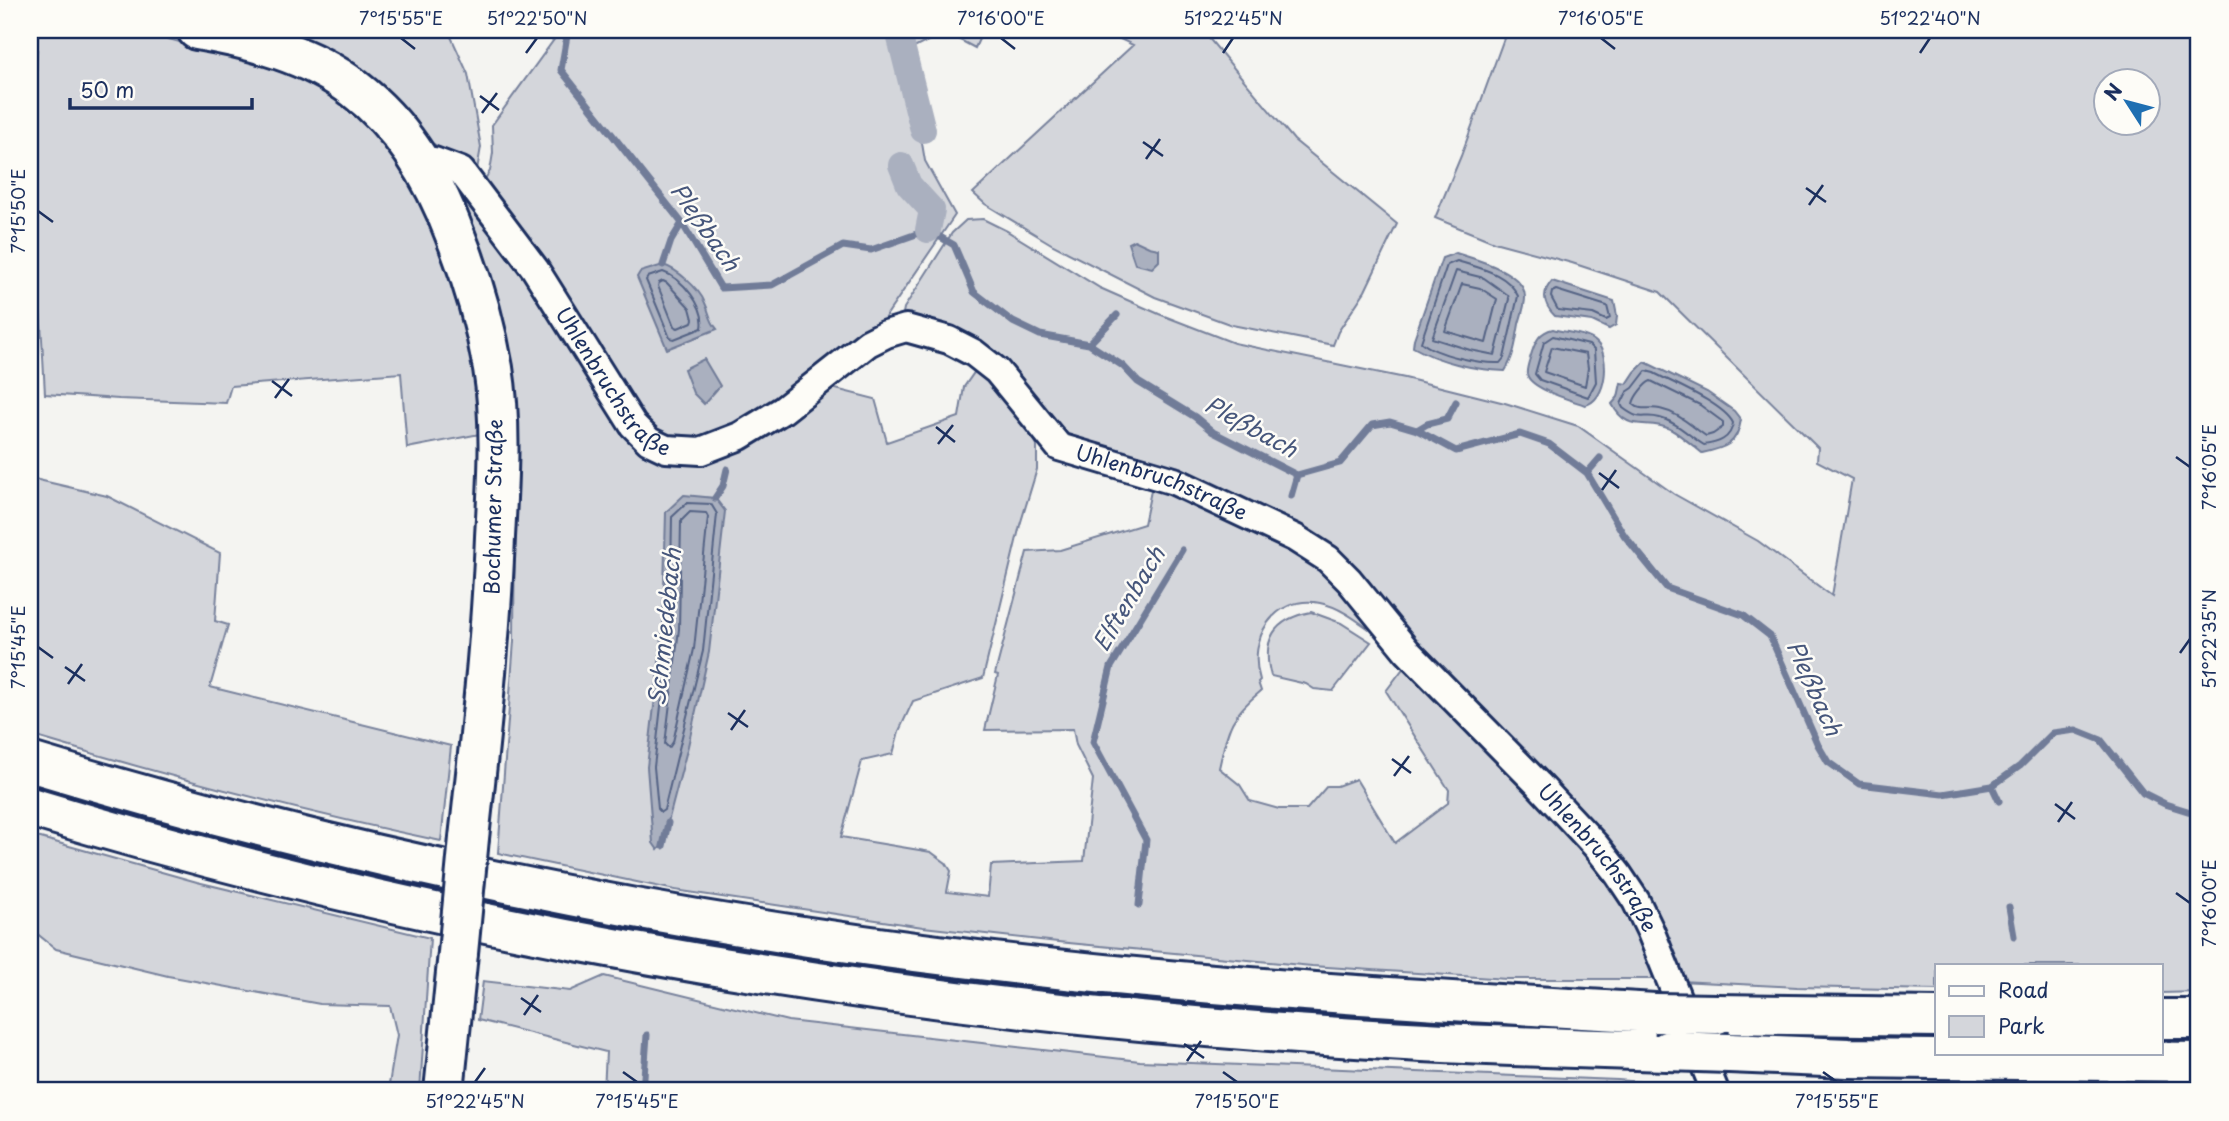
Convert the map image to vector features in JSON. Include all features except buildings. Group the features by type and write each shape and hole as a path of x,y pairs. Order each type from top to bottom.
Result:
{"main road":[{"name":"Bochumer Straße","path":"197,30 279,50 329,72 374,105 400,132 421,162 447,211 473,281 493,369 499,457 490,642 444,1091"},
{"path":"30,762 144,797 437,870 663,914 970,959 1307,992 1655,1013 1935,1017"},
{"path":"30,807 314,885 593,944 824,982 1070,1013 1321,1036 1479,1045 1848,1058 2199,1062"},
{"path":"2162,1019 2199,1019"}],"street":[{"name":"Uhlenbruchstraße","path":"421,162 434,161 461,171 534,269 633,425 657,445 683,452 701,451 740,436 783,410 868,343 906,328 949,340 997,371 1059,447 1174,481 1263,522 1328,559 1349,580 1407,651 1538,783 1618,874 1636,901 1650,930 1715,1091"}],"green space":[{"path":"38,30 100,30 165,38 250,61 293,76 326,90 364,117 392,147 432,216 477,367 485,433 407,448 401,373 231,386 226,403 45,394 41,317 30,232 29,202"},
{"path":"269,30 448,30 468,74 481,147 477,170 432,143 420,139"},
{"path":"561,30 983,30 975,48 945,32 912,49 915,102 925,161 955,215 884,319 819,376 741,426 690,443 657,435 635,413 485,179 490,171 493,153 492,125"},
{"path":"1101,30 1202,30 1294,140 1397,224 1365,291 1338,332 1333,345 1232,325 1155,297 1053,245 985,204 973,193 1133,45"},
{"path":"1507,30 2199,30 2199,992 2162,993 2162,964 1935,964 1935,990 1680,981 1682,977 1676,957 1630,881 1358,583 1061,435 1031,403 902,319 904,308 952,233 966,220 983,219 1100,288 1234,343 1405,378 1505,403 1578,426 1674,494 1758,541 1832,596 1852,479 1817,461 1818,448 1660,292 1572,263 1494,242 1435,218 1461,156"},
{"path":"466,189 635,439 655,458 678,463 828,387 875,399 887,442 959,417 964,387 980,364 1018,408 1037,445 1037,469 1020,525 983,678 913,701 899,731 893,754 862,761 841,837 931,852 946,863 951,871 947,892 988,897 991,865 1084,861 1093,779 1076,745 1073,729 985,730 998,675 995,674 1027,552 1060,550 1144,524 1153,481 1297,545 1380,630 1376,634 1342,611 1320,603 1303,602 1289,606 1277,613 1268,623 1257,650 1258,682 1261,691 1242,709 1231,725 1219,768 1240,785 1250,801 1279,809 1307,809 1327,786 1337,786 1356,779 1395,843 1448,803 1449,790 1386,691 1405,666 1561,815 1635,921 1654,979 1507,979 1312,966 1058,942 923,927 675,890 498,853 514,641 515,499 452,193"},
{"path":"30,478 107,496 220,553 215,621 228,625 210,687 451,746 441,841 234,792 30,735"},
{"path":"1311,612 1341,623 1371,642 1333,691 1314,689 1306,684 1271,676 1268,652 1273,633 1288,620"},
{"path":"30,835 197,882 430,938 420,1091 388,1091 397,1035 390,1006 320,1004 168,976 56,949 30,928"},
{"path":"604,976 788,1021 1140,1061 1618,1080 1701,1087 1704,1091 604,1091 606,1052 478,1020 483,981 570,991"},
{"path":"1724,1086 1964,1091 1727,1091"}],"water":[{"path":"1134,240 1159,249 1159,261 1152,268 1135,264 1128,243"},
{"path":"1456,253 1498,268 1509,274 1523,289 1524,308 1513,354 1505,371 1458,364 1413,347 1442,258"},
{"path":"663,265 693,285 717,329 667,349 637,277 640,272"},
{"path":"1552,281 1614,301 1616,325 1609,329 1592,321 1555,316 1545,298 1546,290"},
{"path":"1553,329 1587,337 1601,348 1604,377 1602,387 1592,402 1585,405 1561,397 1535,384 1527,374 1539,337"},
{"path":"704,359 720,386 704,404 693,393 684,369"},
{"path":"1645,362 1707,392 1734,411 1741,420 1733,440 1723,447 1702,453 1670,429 1624,419 1612,404 1618,397 1621,383 1627,384"},
{"path":"684,495 715,498 725,511 709,652 688,746 662,845 658,850 653,843 647,767 663,628 666,512"}],"waterway":[{"name":"Pleßbach","path":"568,30 561,70 682,223 721,288 772,285 843,246 871,250 928,230 954,245 974,292 1013,322 1040,335 1089,344 1123,366 1138,382 1195,417 1213,432 1297,475 1340,463 1372,425 1390,422 1417,430 1456,451 1520,434 1549,444 1587,473 1624,535 1667,588 1743,615 1770,636 1828,762 1859,784 1943,794 1992,786 2020,766 2053,733 2076,730 2101,740 2143,793 2199,817"},
{"path":"898,30 923,130"},
{"path":"901,165 909,185 932,210 928,230"},
{"path":"663,265 671,241 682,223"},
{"path":"1089,344 1117,315"},
{"path":"1417,430 1427,424 1447,419 1456,402"},
{"path":"1587,473 1600,458"},
{"path":"715,498 723,486 727,469"},
{"path":"1291,496 1297,475"},
{"name":"Elftenbach","path":"1139,905 1146,840 1093,742 1111,667 1182,550"},
{"path":"1992,786 1999,801"},
{"path":"663,846 668,823"},
{"path":"2009,907 2014,936"},
{"name":"Schmiedebach","path":"643,1091 647,1035"}]}
